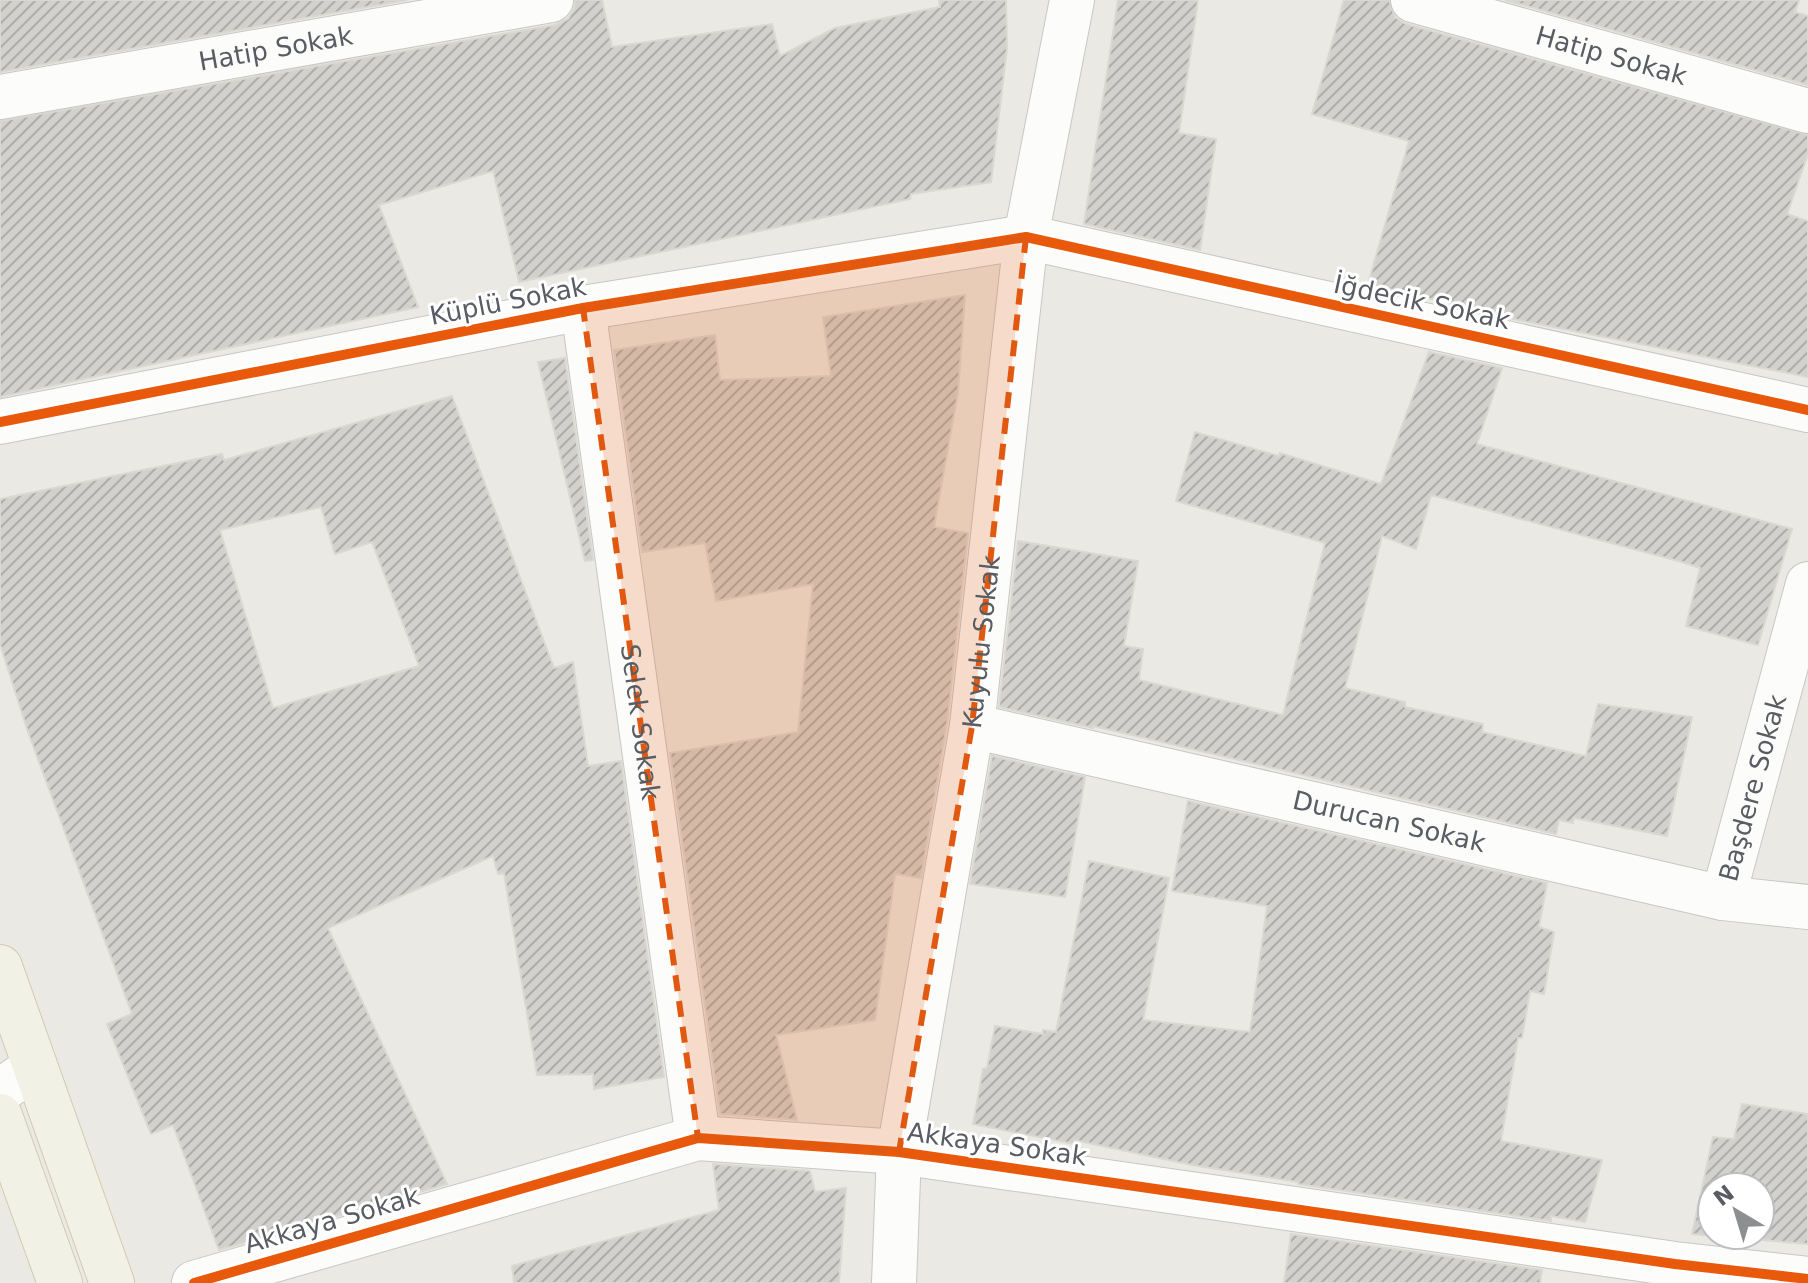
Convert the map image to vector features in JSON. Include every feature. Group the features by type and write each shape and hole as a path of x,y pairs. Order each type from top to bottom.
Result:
{"main road":[{"path":"0,967 112,1283"},
{"path":"0,1116 60,1283"}],"street":[{"name":"Hatip Sokak","path":"0,97 551,0"},
{"name":"Kuyulu Sokak","path":"894,1283 899,1152 972,726 1026,237 1072,0"},
{"name":"Hatip Sokak","path":"1413,0 1808,111"},
{"name":"Küplü Sokak","path":"0,422 583,308 1026,237"},
{"name":"İğdecik Sokak","path":"1026,237 1808,410"},
{"name":"Selek Sokak","path":"583,308 698,1138"},
{"name":"Başdere Sokak","path":"1723,898 1808,584"},
{"name":"Durucan Sokak","path":"972,726 1723,898 1808,907"},
{"path":"0,1091 35,1067"},
{"name":"Akkaya Sokak","path":"194,1283 698,1138 899,1152 1674,1274 1808,1279"}],"highlighted area":[{"path":"1026,237 972,726 899,1152 698,1138 583,308"}],"building":[{"path":"0,0 407,0 0,72"},
{"path":"575,0 602,0 612,47 772,24 780,56 835,28 940,7 939,0 1006,0 1007,48 991,182 911,194 910,199 519,282 493,171 379,205 418,307 0,397 0,121 555,25 568,19"},
{"path":"1118,0 1198,0 1179,133 1216,139 1200,250 1084,224"},
{"path":"1344,0 1389,0 1395,17 1406,24 1808,135 1808,154 1787,214 1808,221 1808,377 1518,320 1368,284 1409,141 1312,114"},
{"path":"1505,0 1799,0 1795,12 1808,16 1808,85"},
{"path":"965,295 958,392 934,527 968,533 947,723 921,878 895,874 875,1020 776,1035 797,1120 720,1114 670,753 798,732 813,584 716,601 705,543 642,552 614,350 715,335 720,380 831,376 823,317"},
{"path":"1429,352 1502,368 1477,444 1792,529 1758,645 1686,626 1700,568 1682,562 1431,495 1416,549 1382,536 1345,688 1405,702 1405,707 1483,724 1482,732 1586,756 1598,704 1692,717 1667,836 1574,818 1573,823 1559,820 1556,834 999,707 1018,541 1138,561 1124,646 1143,649 1139,680 1283,715 1325,543 1176,501 1195,432 1279,456 1280,453 1381,484"},
{"path":"565,358 593,560 585,561 538,362"},
{"path":"452,396 554,668 573,662 588,766 621,761 664,1077 594,1089 593,1074 537,1075 504,873 498,874 493,856 328,928 447,1184 219,1250 173,1125 151,1134 107,1024 132,1014 28,732 0,644 0,499 222,454 224,460","holes":["321,507 335,554 372,542 419,666 273,708 220,530"]},
{"path":"992,756 1085,777 1065,897 970,884"},
{"path":"1188,801 1547,883 1539,927 1554,932 1544,994 1530,991 1522,1038 1518,1038 1501,1141 1602,1160 1585,1222 1551,1216 1551,1221 1298,1184 1074,1140 1074,1144 973,1124 995,1026 1043,1034 1043,1030 1056,1032 1089,861 1169,878 1143,1020 1250,1032 1267,906 1172,891"},
{"path":"1742,1104 1808,1114 1808,1244 1776,1241 1776,1171 1706,1171 1713,1137 1734,1139"},
{"path":"713,1164 810,1171 815,1192 846,1188 839,1283 514,1283 512,1266 719,1210"},
{"path":"1291,1234 1542,1270 1540,1283 1284,1283"}],"cycle path":[{"path":"0,422 583,308 1026,237 1808,410"},
{"path":"194,1283 698,1138 899,1152 1675,1264 1808,1279"}]}
